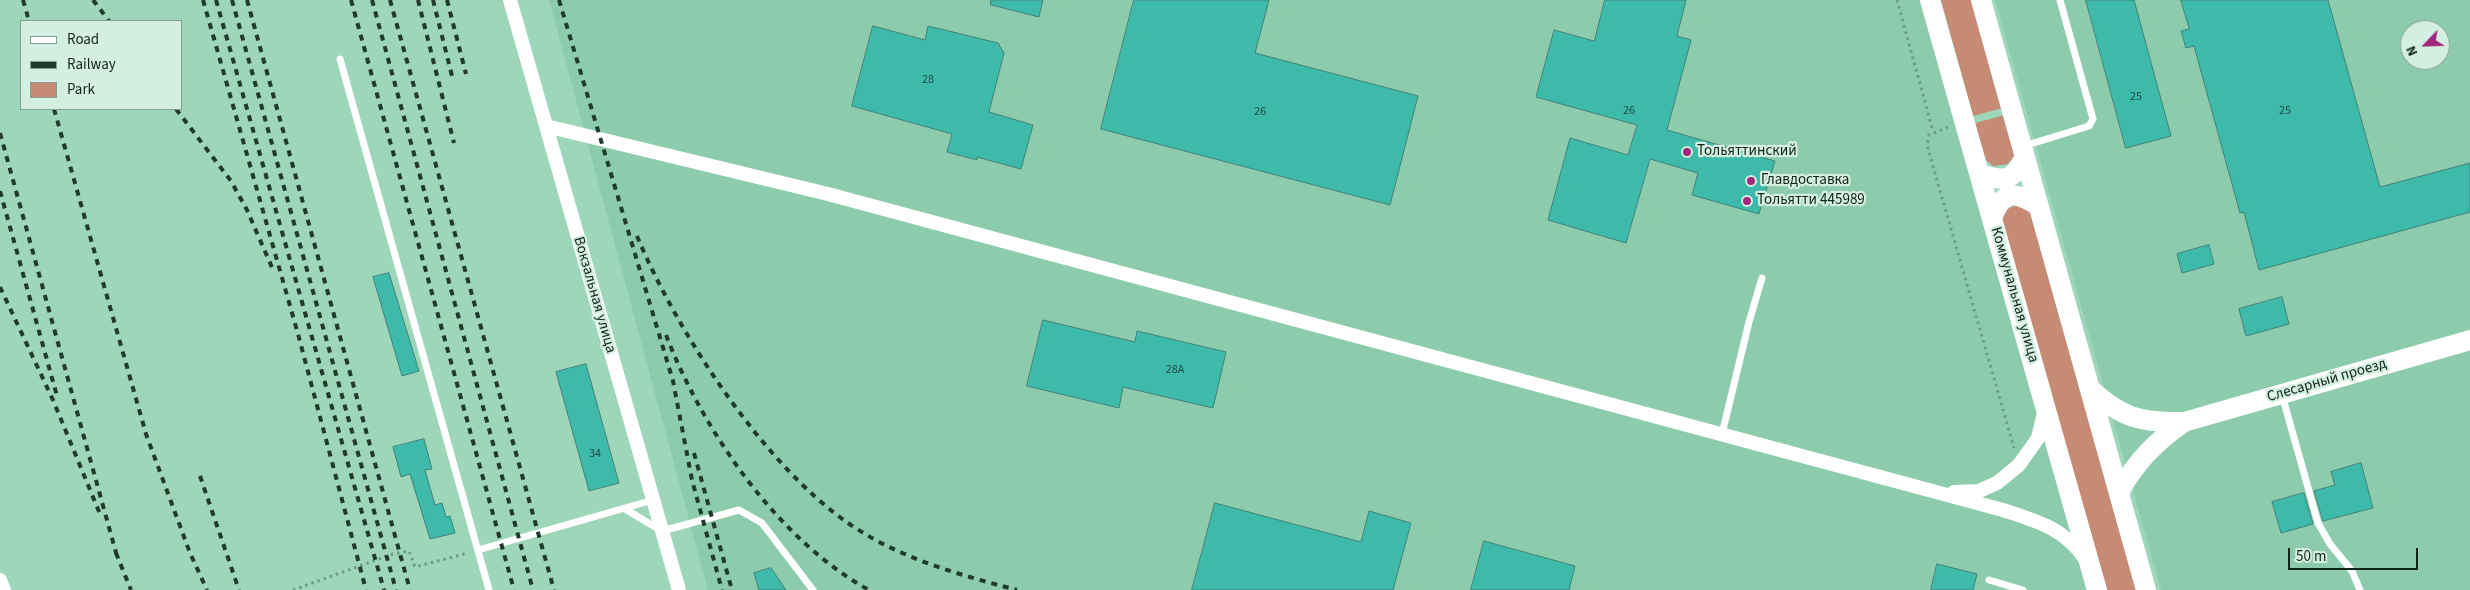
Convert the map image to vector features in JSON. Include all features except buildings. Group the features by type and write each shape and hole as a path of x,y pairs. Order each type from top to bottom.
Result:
{"main road":[{"name":"Коммунальная улица","path":"1930,0 2046,408 2090,566 2094,588"},
{"path":"1982,0 2146,590"},
{"path":"1979,173 1993,178 2005,179 2017,172 2023,153"},
{"path":"1992,218 1998,203 2008,195 2022,196 2038,205"},
{"name":"Слесарный проезд","path":"2090,389 2109,406 2139,420 2184,422 2470,340"},
{"name":"Слесарный проезд","path":"2118,492 2130,472 2149,449 2184,422"}],"street":[{"name":"Вокзальная улица","path":"510,0 679,590"},
{"path":"546,126 828,194 1938,492 2045,524 2072,542 2090,566"},
{"path":"1938,492 1979,492 1997,483 2018,465 2038,438 2046,408"},
{"path":"0,580 4,590"}],"lane":[{"path":"2023,153 2089,126 2093,119 2060,0"},
{"path":"340,58 489,590"},
{"path":"1722,434 1749,322 1762,278"},
{"path":"2282,394 2318,523 2330,544 2352,571 2360,590"},
{"path":"478,550 653,500"},
{"path":"625,509 662,531 739,510 762,523 813,590"},
{"path":"1989,580 2023,590"}],"path":[{"path":"1897,0 1933,132"},
{"path":"1956,125 1928,135 1927,145 2018,465"},
{"path":"293,590 393,554 409,551 415,567 478,550"}],"shaded area":[{"path":"549,0 1929,0 2092,590 708,590"},
{"path":"1995,0 2470,0 2470,590 2161,590"}],"green space":[{"path":"1941,0 1973,0 2003,108 1973,116"},
{"path":"2005,115 2014,156 2008,164 1993,166 1986,160 1975,123"},
{"path":"2019,204 2029,208 2137,590 2106,590 2002,217 2007,209"}],"railway":[{"path":"23,0 29,20"},
{"path":"93,0 108,20"},
{"path":"203,0 298,334 366,590"},
{"path":"216,0 384,590"},
{"path":"232,0 396,590"},
{"path":"247,0 410,590"},
{"path":"351,0 514,590"},
{"path":"372,0 533,590"},
{"path":"390,0 554,590"},
{"path":"418,0 454,143"},
{"path":"433,0 453,80"},
{"path":"447,0 466,74"},
{"path":"559,0 673,381 692,480 722,590"},
{"path":"54,110 146,434 190,553 207,590"},
{"path":"177,110 231,181 247,210 274,272"},
{"path":"0,133 118,560"},
{"path":"0,191 57,396"},
{"path":"637,236 675,313 726,393 754,432 816,498 867,535 908,556 1017,590"},
{"path":"0,287 53,400 100,514"},
{"path":"666,335 701,408 722,445 747,480 804,543 836,569 869,590"},
{"path":"694,453 732,590"},
{"path":"200,476 239,590"},
{"path":"116,553 131,590"}],"place":[{"name":"Тольяттинский","path":"1687,152"},
{"name":"Главдоставка","path":"1751,181"},
{"name":"Тольятти 445989","path":"1747,201"}]}
